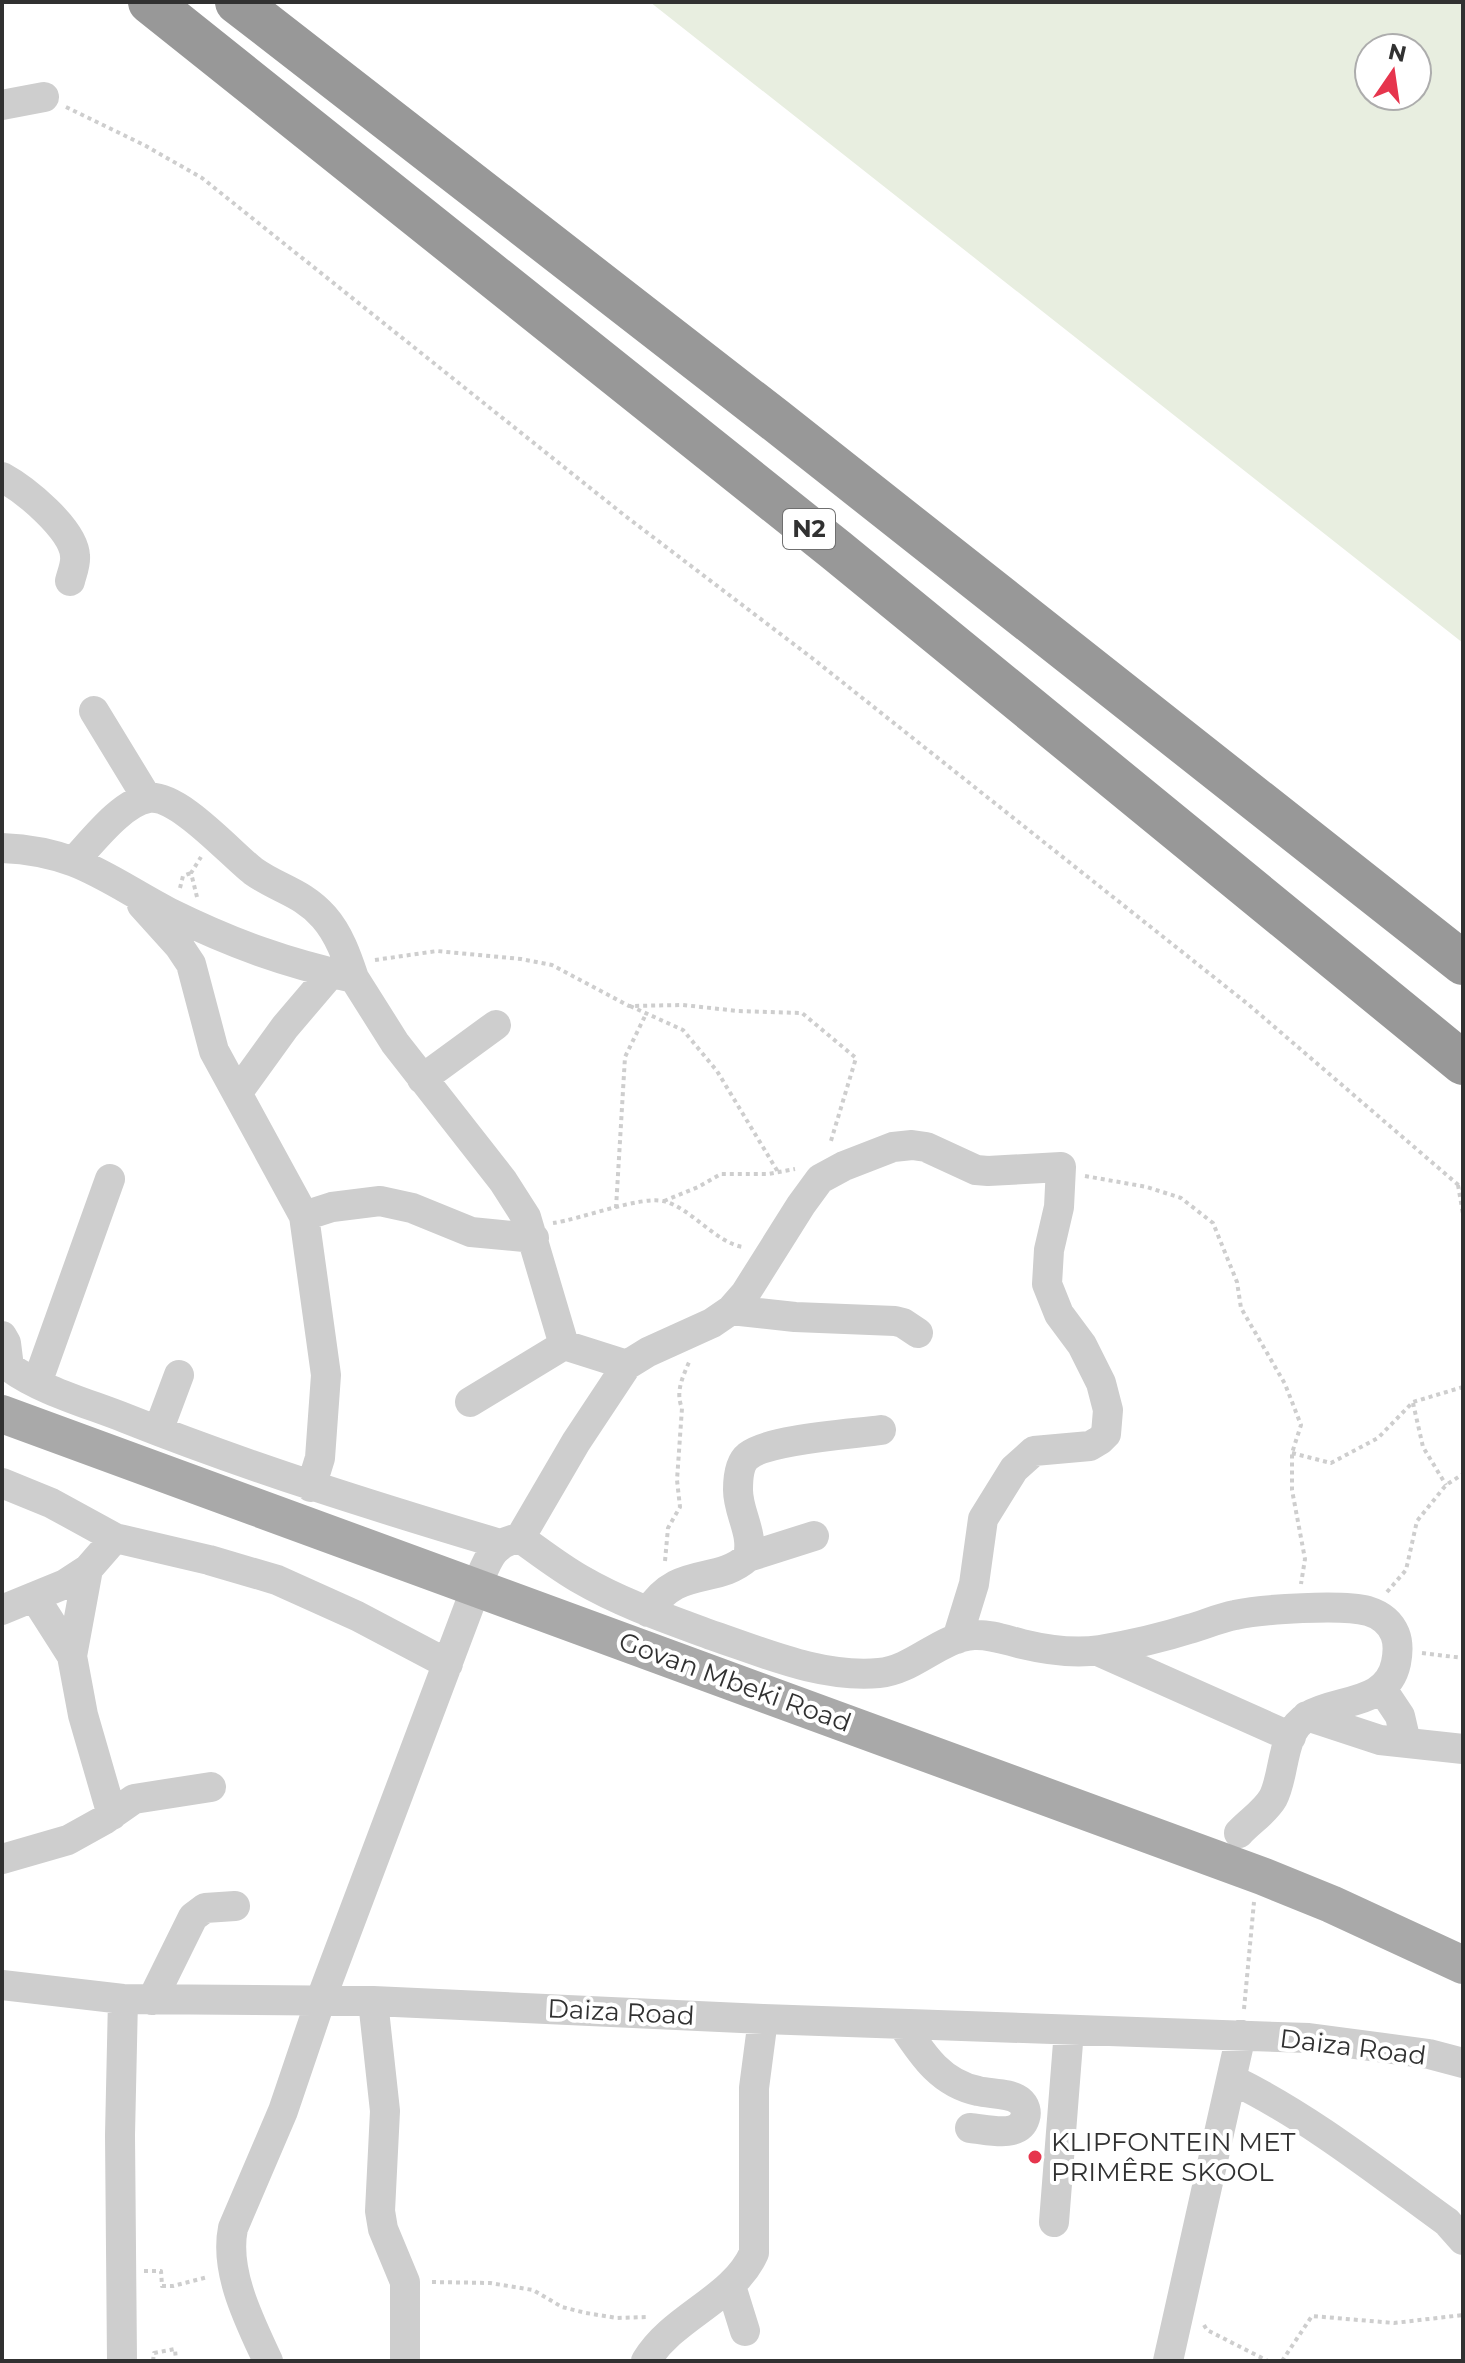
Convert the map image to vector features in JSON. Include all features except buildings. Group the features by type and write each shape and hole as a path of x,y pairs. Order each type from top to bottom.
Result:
{"highway":[{"name":"N2","path":"150,2 836,550 1463,1063"},
{"name":"N2","path":"237,2 626,302 1463,963"}],"main road":[{"name":"Govan Mbeki Road","path":"2,1414 1262,1876 1463,1965"}],"street":[{"path":"2,105 44,97"},
{"path":"2,477 20,488 69,538 75,555 70,581"},
{"path":"94,711 147,798"},
{"path":"74,861 125,809 147,798 162,800 195,819 251,869 296,893 325,918 335,933 345,972 422,1079 503,1181 533,1232 564,1345"},
{"path":"2,848 29,849 74,861 248,950 345,972"},
{"path":"127,889 179,946 191,964 210,1041 304,1216 326,1375 320,1458 311,1487"},
{"path":"238,1092 285,1027 345,972"},
{"path":"422,1079 496,1025"},
{"path":"268,2361 248,2317 235,2272 230,2241 233,2228 269,2146 321,1999 491,1553 510,1541 627,1365 731,1310 745,1294 822,1175 881,1152 912,1145 926,1147 976,1170 1061,1167 1059,1207 1049,1250 1047,1284 1059,1314 1087,1353 1101,1383 1108,1410 1106,1434 1100,1440 1090,1446 1034,1451 1014,1469 983,1519 974,1584 957,1639"},
{"path":"37,1383 110,1179"},
{"path":"304,1216 332,1207 380,1201 412,1208 471,1232 533,1232"},
{"path":"731,1310 795,1317 895,1321 918,1333"},
{"path":"2,1336 9,1367 37,1383 311,1487 510,1541 578,1578 652,1605 772,1656 826,1670 880,1673 899,1669 957,1639 983,1635 1053,1650 1098,1651 1187,1630 1230,1616 1330,1608 1370,1612 1382,1617 1392,1626 1398,1652 1395,1668 1382,1689 1368,1697 1328,1707 1299,1727 1272,1800 1239,1833"},
{"path":"470,1402 564,1345 627,1365"},
{"path":"158,1431 179,1375"},
{"path":"748,1557 748,1533 738,1490 740,1467 746,1457 774,1446 881,1430"},
{"path":"2,1483 51,1503 115,1538 277,1580 357,1616 448,1664"},
{"path":"652,1605 673,1586 814,1536"},
{"path":"2,1610 65,1584 88,1569 115,1538"},
{"path":"88,1569 72,1656 83,1715 112,1815"},
{"path":"35,1598 72,1656"},
{"path":"1098,1651 1299,1727 1463,1749"},
{"path":"1382,1689 1400,1716 1406,1742"},
{"path":"2,1859 68,1840 134,1799 211,1787"},
{"path":"122,2361 120,2135 138,2000 193,1917 205,1908 235,1906"},
{"name":"Daiza Road","path":"2,1985 138,2000 321,1999 763,2019 1241,2035 1367,2044 1463,2063"},
{"path":"373,2001 385,2111 381,2220 405,2282 405,2361"},
{"path":"646,2361 674,2327 731,2286 754,2253 754,2088 763,2019"},
{"path":"902,2024 939,2073 976,2091 1013,2098 1024,2107 1021,2127 1014,2130 970,2128"},
{"path":"1054,2222 1069,2030"},
{"name":"Daiza Road","path":"1168,2361 1241,2035"},
{"path":"1233,2080 1264,2095 1320,2132 1447,2222 1463,2240"},
{"path":"731,2286 745,2331"}],"path":[{"path":"44,97 146,146 202,178 624,515 836,677 1249,1005 1463,1189"},
{"path":"201,927 191,873 214,835"},
{"path":"345,972 437,951 552,965 629,1006 683,1030 717,1071 778,1172"},
{"path":"533,1232 641,1201 664,1201 721,1174 778,1172 793,1168 822,1175 856,1058 802,1013 683,1005 629,1006"},
{"path":"616,1208 625,1057 646,1014"},
{"path":"1061,1167 1094,1180 1147,1187 1181,1198 1213,1223 1237,1282 1241,1308 1285,1384 1301,1425 1292,1453 1292,1490 1305,1559 1297,1610"},
{"path":"1457,1184 1463,1214"},
{"path":"664,1201 710,1228 724,1242"},
{"path":"652,1605 665,1566 668,1528 680,1507 677,1480 682,1408 678,1399 681,1381 692,1356 680,1337"},
{"path":"1292,1453 1331,1463 1378,1438 1413,1402 1463,1387"},
{"path":"1413,1402 1423,1447 1446,1485"},
{"path":"1370,1612 1406,1570 1417,1521 1446,1485 1463,1474"},
{"path":"1398,1652 1463,1658"},
{"path":"1241,2035 1253,1905 1262,1876"},
{"path":"122,2269 161,2271 162,2286 235,2272"},
{"path":"405,2282 490,2283 533,2290 562,2307 617,2318 642,2316 674,2327"},
{"path":"1183,2297 1207,2330 1268,2361"},
{"path":"1282,2361 1312,2316 1394,2323 1463,2315"},
{"path":"153,2361 154,2353 175,2349 176,2361"}],"shaded area":[{"path":"650,2 1463,2 1463,643"}],"place":[{"name":"KLIPFONTEIN MET PRIMÊRE SKOOL","path":"1035,2157"}]}
